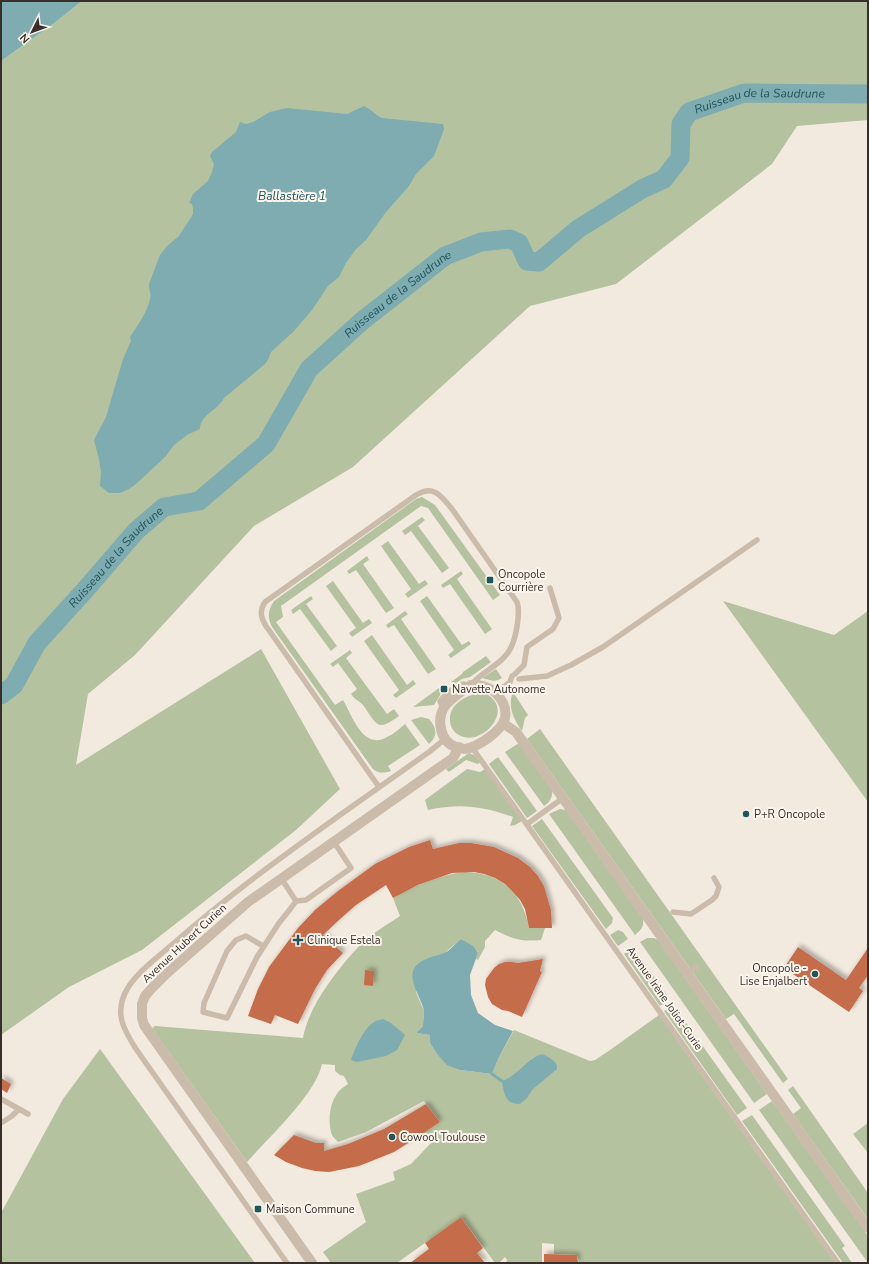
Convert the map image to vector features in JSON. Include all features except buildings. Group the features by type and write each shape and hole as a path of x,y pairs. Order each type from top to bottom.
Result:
{"street":[{"path":"469,686 484,686 496,693 504,703 506,717 503,723 489,738 465,749 452,746 445,739 440,729 442,713 446,704 469,686"},
{"path":"503,723 516,732 563,798 692,970 868,1228"},
{"name":"Avenue Hubert Curien","path":"312,1263 144,1026 142,1018 142,1004 145,996 166,974 248,902 453,758 459,747"}],"lane":[{"path":"379,787 266,626 261,614 262,606 265,602 422,491 434,491 441,496 452,509 519,607 513,643 507,654 476,678 469,686"},
{"path":"514,679 547,676 571,665 603,647 757,540"},
{"path":"496,693 514,679 524,665 527,647 553,629 559,618 550,588"},
{"path":"287,1263 127,1035 120,1014 125,993 132,982 148,966 204,916 289,851 439,745 445,739"},
{"name":"Avenue Irène Joliot-Curie","path":"471,746 528,824 838,1263"},
{"path":"528,824 563,798"},
{"path":"296,901 306,900 351,868 334,842"},
{"path":"281,878 296,901"},
{"path":"673,912 691,914 712,900 716,896 719,887 714,878"},
{"path":"263,946 246,936 236,940 227,951 204,1003 203,1012 227,1018 263,946 296,901"},
{"path":"1,1099 28,1114"},
{"path":"1,1123 12,1116 19,1109"}],"green space":[{"path":"82,1 868,1 868,120 797,126 772,164 616,284 530,306 353,467 254,526 135,655 88,694 76,765 261,649 340,789 296,830 142,950 69,987 1,1035 1,61 53,24"},
{"path":"422,497 435,505 500,595 493,600 428,508 421,506 281,606 283,617 276,622 335,705 343,700 359,729 365,735 371,739 379,740 392,734 405,724 420,745 388,766 391,771 379,772 372,768 272,627 269,620 270,607 274,601 416,499"},
{"path":"422,517 425,520 418,526 449,568 442,573 411,531 405,535 402,531"},
{"path":"388,541 419,584 425,580 428,584 408,598 405,594 411,589 381,546"},
{"path":"367,556 369,560 363,564 394,608 386,613 356,570 349,574 347,571"},
{"path":"461,571 463,574 457,579 492,629 485,634 450,584 443,588 441,585"},
{"path":"333,581 363,623 369,619 372,623 352,637 349,633 356,628 326,586"},
{"path":"311,596 313,599 306,604 337,646 331,651 300,609 293,614 291,610"},
{"path":"427,596 462,645 469,641 471,644 451,658 448,655 454,650 420,601"},
{"path":"723,601 834,635 868,611 868,802"},
{"path":"405,611 408,614 401,619 436,669 428,674 394,625 388,628 386,625"},
{"path":"372,635 407,685 413,680 416,684 396,698 393,695 399,690 364,641"},
{"path":"350,650 352,653 346,658 387,714 394,709 399,716 386,724 381,725 374,721 363,705 351,694 357,689 338,663 333,667 330,664"},
{"path":"486,656 491,662 470,677 462,679 453,685 451,682"},
{"path":"496,669 502,678 499,680 495,681 482,678"},
{"path":"439,688 442,692 434,705 413,707"},
{"path":"482,692 493,698 497,707 497,715 493,724 478,736 468,738 457,734 452,729 450,720 453,709 456,704 465,698"},
{"path":"513,692 528,715 525,718 522,731 512,713 511,697"},
{"path":"421,717 429,719 435,729 434,738 429,744 411,720"},
{"path":"540,729 788,1079 783,1083 734,1014 726,1019 527,739"},
{"path":"519,743 552,790 551,799 544,806 505,752"},
{"path":"469,753 474,755 480,762 478,764 466,760 449,772 446,769"},
{"path":"498,757 537,811 527,818 489,764"},
{"path":"467,769 480,772 485,769 522,821 510,826 513,817 481,808 461,806 428,810 425,800"},
{"path":"560,809 566,810 643,919 642,928 635,935 549,814"},
{"path":"542,819 613,918 612,923 606,929 532,826"},
{"path":"464,872 489,876 508,887 521,904 526,915 529,928 545,928 541,940 534,941 517,939 495,930 485,941 485,947 478,960 476,959 478,952 461,939 447,951 416,992 424,1011 423,1026 416,1033 430,1035 430,1043 437,1054 460,1070 492,1074 499,1057 514,1030 590,1061 595,1060 610,1050 659,1015 835,1263 579,1263 577,1255 554,1254 554,1244 542,1243 542,1263 506,1263 507,1260 505,1257 499,1263 495,1263 461,1217 397,1263 331,1263 323,1252 366,1222 356,1194 395,1180 393,1172 411,1164 431,1143 424,1133 440,1122 424,1101 366,1132 338,1142 332,1136 330,1111 336,1095 348,1084 344,1076 335,1071 335,1065 322,1064 311,1089 290,1115 247,1162 152,1028 155,1026 303,1038 310,1015 315,1005 342,965 367,939 400,916 393,898 427,882 455,873"},
{"path":"618,930 623,932 628,939 618,946 610,935"},
{"path":"647,938 654,938 658,940 767,1094 754,1103 640,942"},
{"path":"633,947 667,995 667,1001 660,1006 624,954"},
{"path":"674,1006 747,1108 737,1115 664,1011"},
{"path":"100,1049 255,1263 1,1263 1,1213 63,1099"},
{"path":"793,1086 868,1193 868,1219 793,1114 801,1108 788,1090"},
{"path":"772,1101 868,1236 868,1263 759,1110"},
{"path":"752,1115 845,1246 842,1248 852,1263 843,1263 742,1121"},
{"path":"868,1123 868,1153 853,1134"}],"water":[{"path":"1,1 82,1 53,24 1,61"},
{"name":"Ballastière 1","path":"364,106 382,118 443,124 444,129 434,156 416,174 409,186 386,212 366,240 356,249 346,263 339,277 328,286 312,310 294,331 271,352 265,364 224,398 218,406 206,416 200,429 187,435 174,445 165,457 136,484 120,493 109,493 100,486 101,472 94,440 106,417 123,359 131,341 130,337 142,319 149,304 151,295 149,284 160,255 167,246 179,236 193,214 192,204 189,203 193,194 208,181 214,164 210,156 212,152 236,132 240,122 246,124 253,122 270,112 287,108 347,114"},
{"path":"461,939 473,946 478,953 470,975 471,995 478,1013 495,1025 513,1031 492,1074 460,1070 447,1065 430,1043 430,1035 416,1033 423,1026 424,1011 414,986 414,968 419,963 430,957 448,951"},
{"path":"383,1019 391,1023 405,1035 397,1050 386,1056 357,1062 351,1060 363,1033 374,1022"},
{"path":"542,1054 554,1061 557,1065 557,1069 533,1089 527,1098 520,1104 515,1104 508,1100 502,1081 508,1079 536,1056"}],"waterway":[{"name":"Ruisseau de la Saudrune","path":"1,695 14,685 37,643 136,531 164,507 199,501 266,444 309,369 362,321 445,256 481,242 510,239 519,243 527,261 539,262 578,229 642,189 664,179 680,158 681,124 689,112 744,93 868,94"},
{"path":"492,1074 502,1081"}],"place":[{"name":"Oncopole Courrière","path":"490,580"},
{"name":"Navette Autonome","path":"444,689"},
{"name":"P+R Oncopole","path":"746,814"},
{"name":"Clinique Estela","path":"298,940"},
{"name":"Oncopole - Lise Enjalbert","path":"815,974"},
{"name":"Cowool Toulouse","path":"392,1137"},
{"name":"Maison Commune","path":"258,1209"}]}
